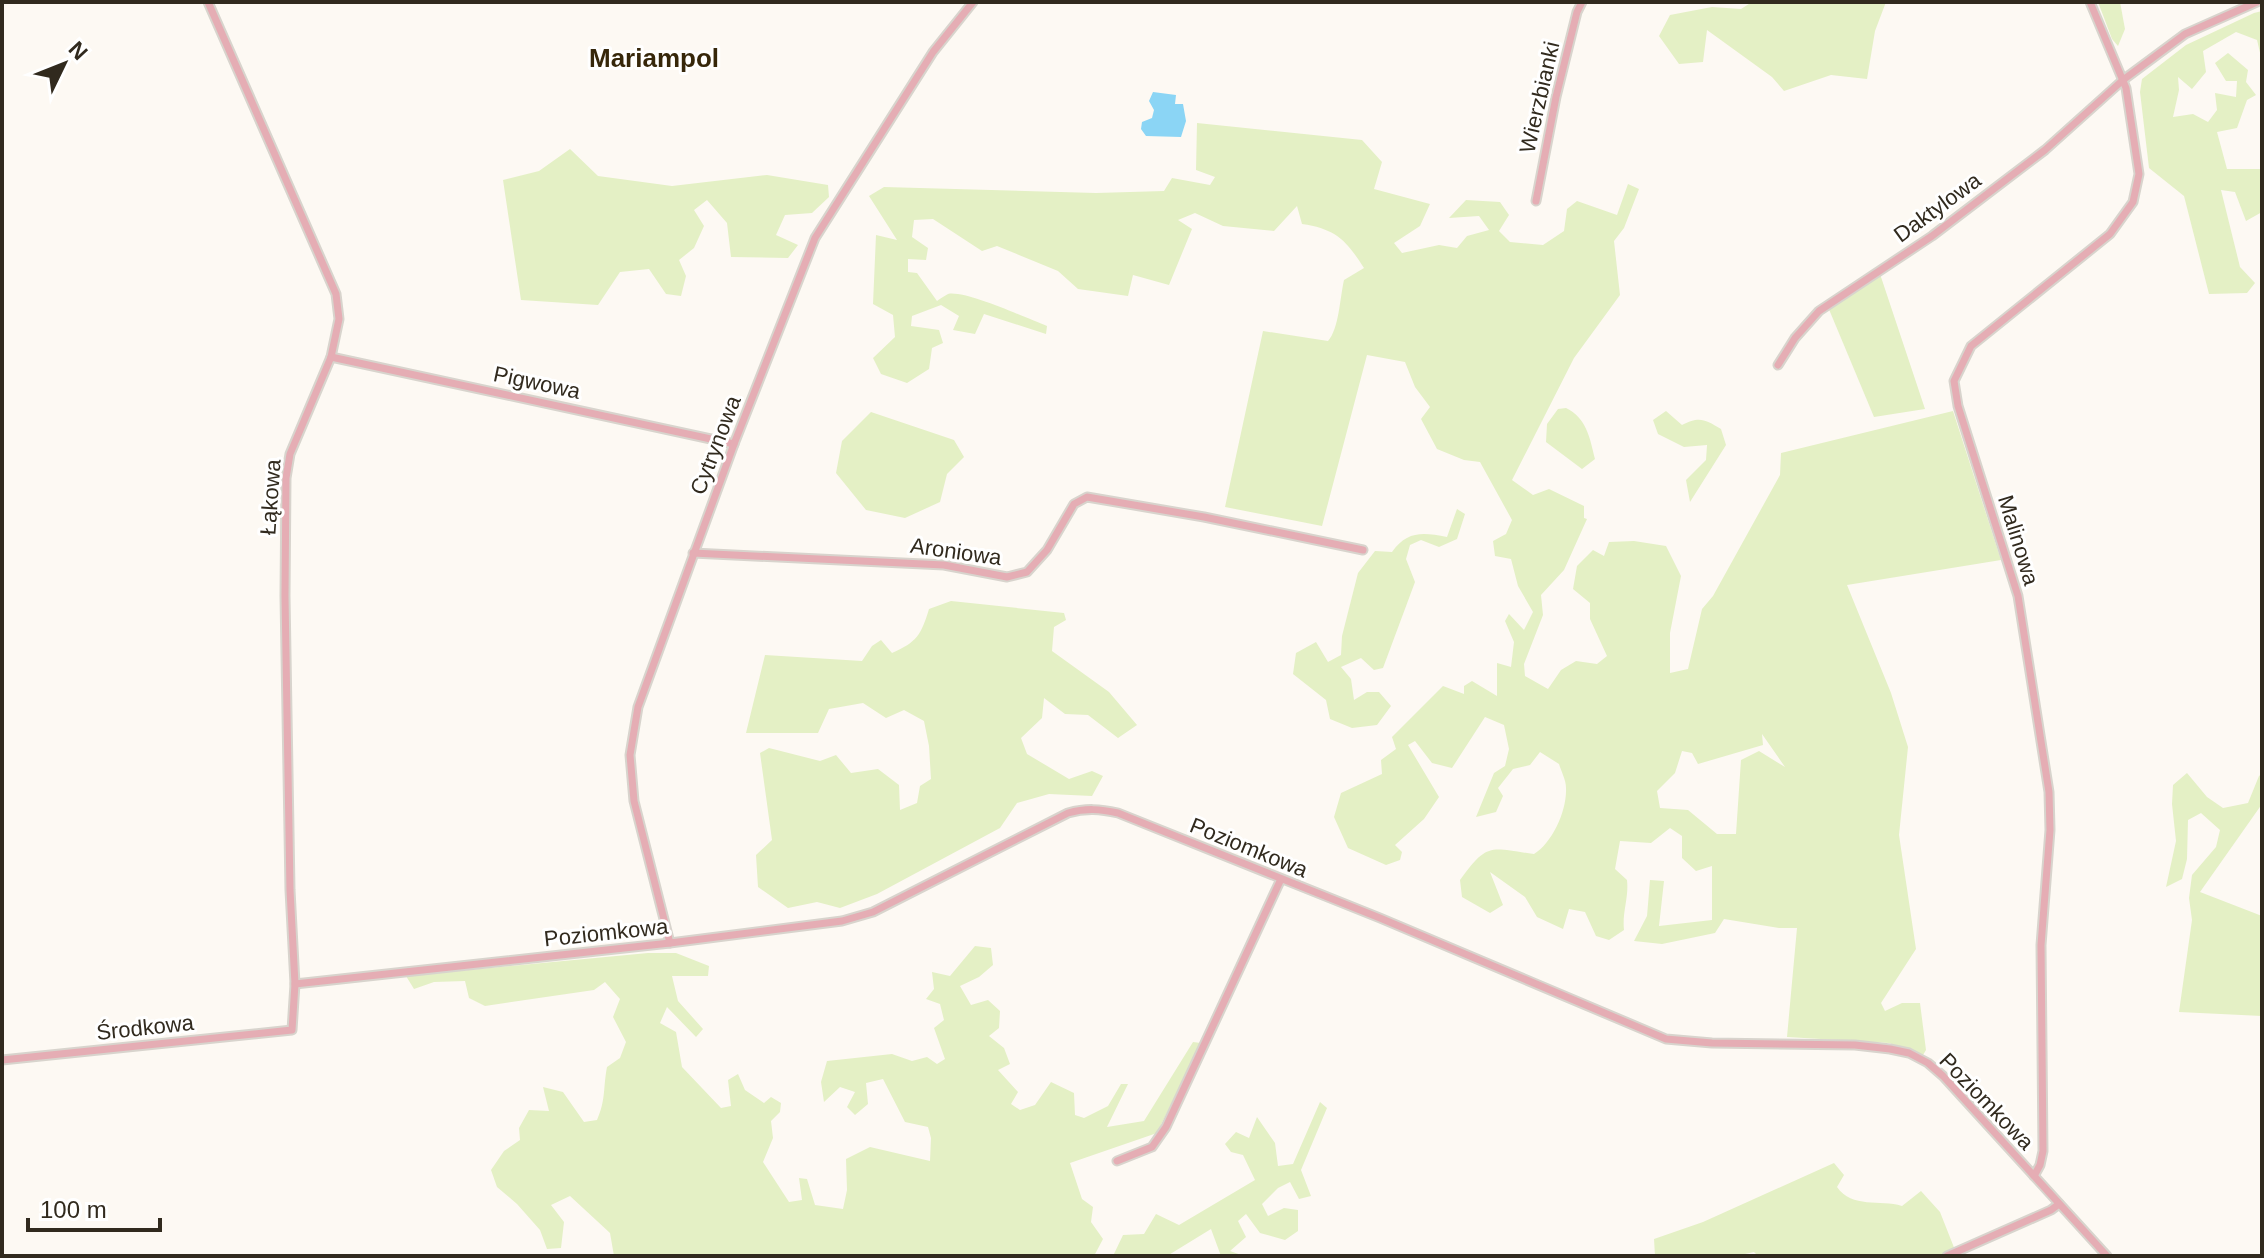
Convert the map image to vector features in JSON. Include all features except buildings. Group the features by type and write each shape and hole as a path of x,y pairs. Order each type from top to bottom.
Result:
{"street":[{"name":"Łąkowa","path":"208,2 336,294 339,319 331,357 290,454 286,478 285,642 295,984 292,1030"},
{"name":"Cytrynowa","path":"670,943 634,801 630,755 638,707 734,444 815,238 933,52 973,2"},
{"name":"Wierzbianki","path":"1536,201 1556,97 1582,2"},
{"name":"Malinowa","path":"2034,1176 2043,1151 2041,945 2050,830 2049,792 2018,596 1958,406 1954,381 1971,346 2110,234 2133,202 2139,174 2133,123 2123,80 2090,2"},
{"name":"Daktylowa","path":"1778,365 1795,338 1819,311 1932,236 2045,150 2123,80 2185,34 2257,2"},
{"name":"Pigwowa","path":"331,357 734,444"},
{"name":"Aroniowa","path":"693,553 944,565 1007,577 1027,572 1047,550 1074,504 1087,497 1204,517 1363,550"},
{"name":"Poziomkowa","path":"295,984 842,921 873,912 1039,827 1082,809 1118,813 1666,1039 1712,1043 1855,1045 1909,1053 1943,1076 2107,1256"},
{"path":"1117,1161 1152,1147 1166,1127 1281,879"},
{"name":"Środkowa","path":"2,1060 292,1030"},
{"path":"1947,1256 2059,1204"}],"green space":[{"path":"1752,2 1886,2 1875,31 1867,79 1831,75 1784,91 1772,77 1707,30 1703,62 1679,64 1659,36 1670,15 1712,7 1741,9"},
{"path":"2098,2 2120,2 2125,29 2118,46 2112,39"},
{"path":"2262,11 2262,61 2257,40 2236,32 2203,51 2206,72 2192,89 2178,77 2179,90 2173,117 2193,114 2208,122 2217,110 2215,93 2236,97 2237,81 2226,81 2215,63 2228,53 2248,70 2246,82 2256,95 2247,100 2237,128 2217,132 2227,169 2260,169 2262,212 2246,221 2235,192 2221,190 2240,267 2255,283 2247,293 2209,294 2184,196 2149,168 2140,92 2142,79 2186,45"},
{"path":"1197,123 1362,140 1382,162 1374,189 1430,204 1420,226 1394,243 1402,253 1439,245 1457,248 1467,236 1489,230 1479,216 1449,218 1466,200 1500,202 1509,215 1499,231 1510,242 1543,245 1564,231 1567,209 1577,201 1617,215 1628,184 1639,189 1624,228 1614,241 1620,295 1574,358 1512,480 1533,495 1549,489 1584,506 1584,518 1587,519 1564,570 1541,595 1543,615 1524,664 1525,676 1548,689 1561,670 1576,661 1597,664 1607,656 1590,619 1590,603 1573,589 1577,566 1593,550 1604,556 1609,542 1634,541 1666,546 1681,576 1670,633 1670,673 1688,669 1702,609 1713,596 1780,475 1781,453 1953,411 2001,560 1847,585 1891,693 1908,747 1899,835 1916,949 1881,1003 1885,1011 1902,1003 1920,1003 1926,1050 1923,1055 1889,1043 1787,1037 1797,928 1724,919 1715,933 1662,944 1634,941 1647,916 1650,880 1664,881 1659,926 1712,920 1712,866 1696,871 1682,858 1682,836 1670,828 1651,843 1620,841 1615,869 1627,880 1624,930 1609,940 1596,936 1585,912 1569,909 1563,929 1537,917 1525,897 1490,872 1503,905 1490,913 1462,897 1460,880 1484,853 1498,850 1534,854 1541,849 1557,826 1566,797 1559,764 1540,752 1530,765 1513,769 1498,788 1503,796 1496,812 1476,817 1494,773 1505,766 1509,749 1504,725 1485,717 1452,768 1432,763 1415,741 1408,745 1439,797 1424,819 1395,845 1402,852 1400,860 1386,865 1348,848 1334,817 1341,793 1382,774 1381,760 1396,749 1392,737 1443,686 1464,694 1464,686 1472,681 1497,696 1497,663 1511,667 1514,642 1505,621 1509,614 1524,630 1533,612 1518,586 1511,559 1495,556 1493,541 1506,534 1512,520 1480,462 1464,460 1437,449 1421,419 1430,407 1415,387 1405,362 1367,355 1322,526 1225,507 1263,331 1328,341 1337,321 1344,280 1364,268 1339,237 1324,229 1302,224 1297,206 1274,231 1223,226 1195,213 1178,220 1192,229 1169,285 1133,275 1128,296 1078,289 1058,271 997,246 982,251 933,219 914,220 912,237 928,248 926,260 908,259 908,272 917,273 937,301 948,294 981,300 1047,326 1046,334 984,314 975,334 953,330 959,316 941,305 912,316 911,326 939,330 943,343 932,348 929,369 907,383 881,374 873,358 895,337 893,315 873,304 876,235 897,240 869,196 884,187 1096,193 1164,191 1172,178 1210,185 1215,177 1196,170","holes":["1762,734 1785,767 1759,751 1741,760 1736,834 1717,834 1688,810 1660,808 1657,791 1675,773 1682,751 1692,753 1698,764 1763,745"]},
{"path":"570,149 598,176 672,186 767,175 828,185 829,197 812,213 785,215 776,235 798,245 788,258 731,257 727,223 707,200 694,210 704,226 694,248 679,260 686,276 681,296 666,294 649,269 620,272 598,305 521,300 503,180 539,171"},
{"path":"1879,271 1925,409 1874,417 1828,307"},
{"path":"1566,408 1583,423 1595,459 1582,469 1546,442 1547,424 1558,409"},
{"path":"1666,411 1682,425 1698,420 1721,429 1726,445 1690,502 1686,480 1706,460 1707,445 1684,447 1658,434 1653,420"},
{"path":"871,412 954,440 964,457 947,474 940,502 905,518 866,510 836,473 842,441"},
{"path":"1457,509 1465,514 1457,539 1439,547 1421,540 1410,545 1406,559 1415,582 1383,668 1374,670 1361,658 1341,667 1351,679 1354,700 1367,692 1379,692 1391,706 1377,725 1352,728 1330,719 1326,700 1293,674 1296,653 1316,642 1328,662 1341,655 1342,636 1358,573 1375,551 1392,552 1403,540 1416,535 1447,537"},
{"path":"951,601 1064,613 1066,620 1054,627 1052,651 1109,692 1137,725 1118,738 1088,715 1065,714 1044,698 1042,718 1021,738 1027,754 1069,779 1092,771 1103,776 1092,796 1049,794 1017,803 1000,828 877,894 840,908 817,902 788,908 758,887 756,855 772,840 760,753 769,748 820,761 836,755 851,773 878,769 899,785 900,810 917,803 920,786 931,779 929,746 924,721 904,710 886,718 863,703 829,709 818,733 746,733 765,655 862,661 872,646 881,640 892,653 917,637 929,609"},
{"path":"2187,773 2207,797 2223,808 2248,803 2262,774 2262,804 2200,892 2262,916 2262,1016 2179,1012 2192,920 2189,898 2192,875 2216,847 2220,830 2201,813 2188,820 2187,859 2182,879 2166,887 2176,841 2173,785"},
{"path":"975,946 991,948 993,965 979,977 960,986 971,1005 988,1000 1000,1011 999,1028 989,1036 1004,1048 1010,1064 998,1070 1018,1092 1011,1104 1020,1110 1035,1105 1051,1082 1074,1093 1075,1115 1084,1118 1108,1106 1121,1084 1128,1084 1107,1127 1144,1121 1193,1042 1201,1043 1157,1133 1070,1163 1082,1199 1093,1207 1091,1222 1103,1239 1094,1256 614,1256 610,1233 570,1196 551,1205 564,1222 561,1248 547,1249 540,1230 497,1187 491,1170 504,1151 520,1140 519,1128 529,1110 549,1111 543,1087 563,1092 584,1122 597,1120 607,1067 620,1058 626,1042 613,1017 620,999 605,982 594,990 485,1006 469,998 465,981 434,982 414,989 406,976 648,953 676,953 709,966 708,976 672,976 678,1001 703,1029 696,1037 667,1007 660,1023 676,1032 682,1067 721,1108 731,1106 728,1080 738,1074 745,1090 764,1103 771,1097 781,1103 780,1112 771,1121 773,1138 763,1162 789,1202 802,1200 799,1178 807,1179 815,1205 843,1209 847,1190 846,1159 870,1147 930,1161 931,1138 928,1127 905,1122 883,1079 866,1083 868,1104 855,1115 847,1107 855,1092 840,1087 824,1102 821,1082 827,1061 892,1054 912,1061 927,1057 937,1064 945,1059 934,1028 944,1020 940,1004 926,999 934,989 932,972 950,976"},
{"path":"1320,1102 1327,1108 1301,1170 1311,1196 1299,1199 1290,1182 1278,1188 1262,1204 1268,1216 1284,1208 1298,1210 1298,1231 1285,1240 1260,1233 1246,1214 1238,1221 1246,1237 1230,1251 1244,1256 1221,1256 1211,1229 1167,1256 1113,1256 1123,1235 1144,1234 1156,1214 1179,1225 1255,1180 1243,1155 1231,1152 1225,1144 1236,1132 1249,1138 1257,1117 1275,1143 1278,1166 1293,1164"},
{"path":"1834,1163 1844,1175 1837,1187 1843,1194 1858,1201 1902,1206 1921,1191 1940,1212 1955,1250 1940,1256 1758,1256 1754,1252 1736,1256 1655,1256 1654,1239 1703,1222"}],"water":[{"path":"1153,92 1176,95 1175,104 1183,104 1186,121 1181,137 1146,136 1141,129 1142,122 1152,118 1154,110 1149,101"}],"district":[{"name":"Mariampol","path":"654,58"}]}
